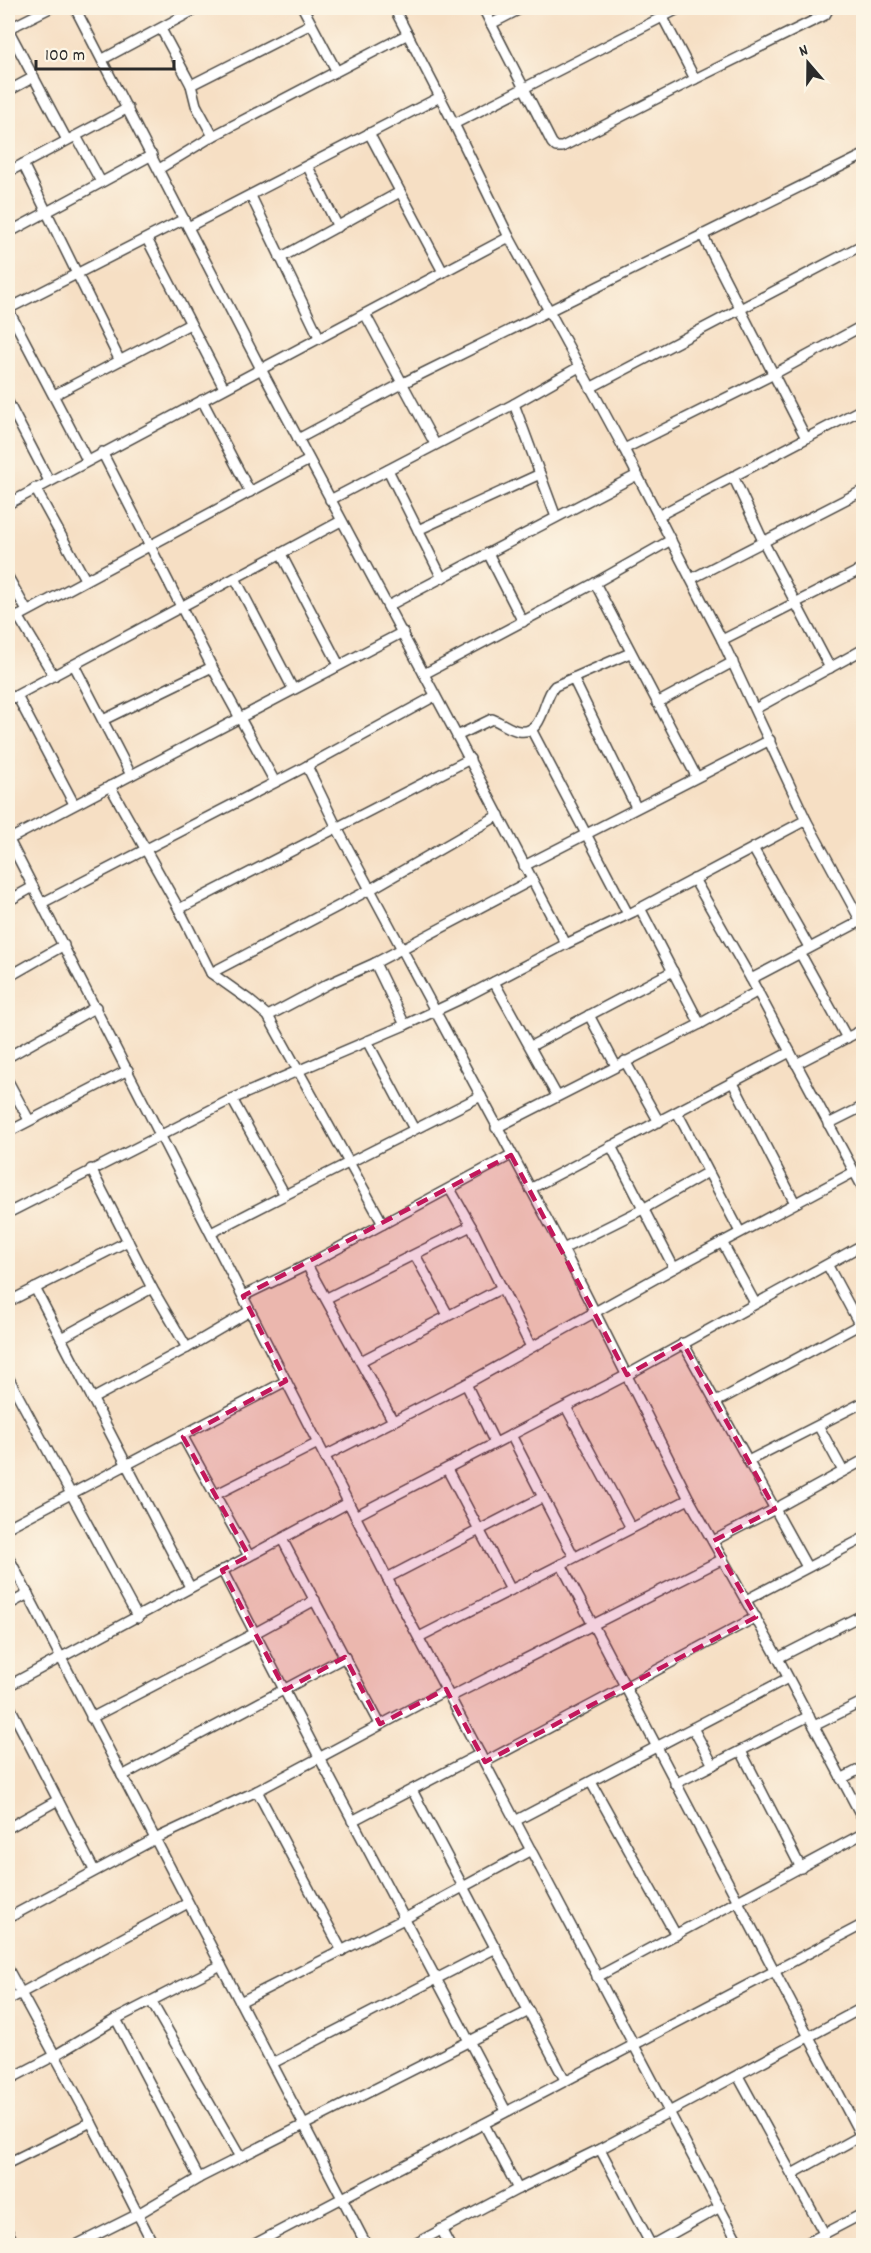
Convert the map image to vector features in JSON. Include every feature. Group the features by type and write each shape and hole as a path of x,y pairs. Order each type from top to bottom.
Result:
{"street":[{"path":"50,8 8,29 71,138 101,182"},
{"path":"75,8 261,369 341,521 403,632 566,944"},
{"path":"103,59 198,8"},
{"path":"303,8 336,70"},
{"path":"483,8 556,147 562,147 825,15 829,8"},
{"path":"491,24 522,8"},
{"path":"454,124 525,88 661,12 680,8"},
{"path":"398,9 408,34 509,237 624,449 734,662 806,820 862,923 809,947 751,979"},
{"path":"661,12 695,79"},
{"path":"190,85 311,24"},
{"path":"161,28 190,85 196,105 213,136"},
{"path":"159,169 213,136 408,34"},
{"path":"8,91 34,77"},
{"path":"87,460 8,309 147,238 251,196 440,97"},
{"path":"8,172 128,108"},
{"path":"369,133 442,272"},
{"path":"8,233 152,155"},
{"path":"298,439 401,384 864,155"},
{"path":"23,164 120,359"},
{"path":"308,167 338,227"},
{"path":"280,258 400,192"},
{"path":"251,196 319,338"},
{"path":"702,234 806,438"},
{"path":"8,504 509,237"},
{"path":"147,238 224,388"},
{"path":"590,388 864,244"},
{"path":"365,314 435,444"},
{"path":"54,395 190,324"},
{"path":"624,449 774,374 864,325"},
{"path":"330,500 514,404 579,367"},
{"path":"202,400 250,492"},
{"path":"8,402 12,420 49,481"},
{"path":"514,404 556,518"},
{"path":"658,516 864,408"},
{"path":"102,452 212,667 275,782"},
{"path":"8,622 309,460"},
{"path":"387,470 442,578"},
{"path":"418,530 540,474"},
{"path":"388,606 637,475"},
{"path":"733,476 764,543 830,668"},
{"path":"36,488 85,579"},
{"path":"691,579 864,490"},
{"path":"75,804 12,698 341,521"},
{"path":"424,674 595,583 670,540"},
{"path":"281,554 339,665"},
{"path":"488,554 523,622"},
{"path":"722,640 864,568"},
{"path":"8,577 22,614 54,676"},
{"path":"235,578 293,689"},
{"path":"595,583 696,776"},
{"path":"403,632 8,839 387,1578 740,2246"},
{"path":"755,709 864,649"},
{"path":"458,736 492,719 517,731 531,729 541,717 552,688 562,681 630,653"},
{"path":"657,703 734,662"},
{"path":"74,665 131,775"},
{"path":"103,720 212,667"},
{"path":"573,678 636,807"},
{"path":"42,903 307,766 435,696"},
{"path":"531,729 628,914"},
{"path":"524,866 770,740"},
{"path":"179,909 470,759"},
{"path":"307,766 496,1128 562,1249 689,1499 756,1617 864,1821"},
{"path":"110,786 179,909 211,973 268,1016 383,1224"},
{"path":"211,973 370,889 499,815"},
{"path":"8,1213 232,1099 405,1025 494,982 806,820"},
{"path":"753,848 809,947"},
{"path":"694,879 863,1186"},
{"path":"268,1016 328,984 375,963 532,880"},
{"path":"8,901 33,888"},
{"path":"640,908 700,1024"},
{"path":"8,977 64,945"},
{"path":"800,953 847,1038"},
{"path":"375,963 405,1025"},
{"path":"531,1046 673,971"},
{"path":"494,982 557,1096"},
{"path":"496,1128 758,992"},
{"path":"8,1057 96,1007"},
{"path":"589,1015 659,1122"},
{"path":"796,1064 864,1029"},
{"path":"367,1041 414,1130"},
{"path":"530,1189 790,1052"},
{"path":"8,1132 128,1070"},
{"path":"8,1081 30,1119"},
{"path":"733,1083 795,1203"},
{"path":"211,1233 481,1096"},
{"path":"232,1099 285,1195"},
{"path":"828,1124 864,1106"},
{"path":"677,1113 740,1232"},
{"path":"611,1146 674,1268"},
{"path":"243,1296 307,1265 511,1155"},
{"path":"91,1169 152,1288 187,1348"},
{"path":"562,1249 643,1209 708,1172"},
{"path":"325,1456 466,1384 674,1268 854,1172"},
{"path":"450,1189 471,1226 500,1289 531,1347"},
{"path":"327,1298 471,1226"},
{"path":"8,1302 128,1241"},
{"path":"722,1242 755,1303"},
{"path":"355,1516 627,1375 755,1303 828,1266 864,1244"},
{"path":"414,1255 447,1315"},
{"path":"307,1265 393,1421"},
{"path":"716,1402 861,1329 828,1266"},
{"path":"35,1288 190,1587"},
{"path":"61,1338 152,1288"},
{"path":"361,1361 500,1289"},
{"path":"92,1399 250,1311"},
{"path":"683,1343 807,1567"},
{"path":"8,1377 138,1618"},
{"path":"8,1527 286,1381"},
{"path":"466,1384 495,1443"},
{"path":"748,1461 819,1427 864,1402"},
{"path":"566,1407 631,1528"},
{"path":"819,1427 843,1471"},
{"path":"511,1435 574,1557"},
{"path":"183,1437 249,1556"},
{"path":"215,1495 318,1443"},
{"path":"712,1541 864,1460"},
{"path":"447,1469 511,1590"},
{"path":"387,1578 543,1497"},
{"path":"419,1637 689,1499"},
{"path":"8,1686 348,1503"},
{"path":"746,1600 864,1538"},
{"path":"282,1539 380,1724"},
{"path":"8,1556 367,2246"},
{"path":"8,1918 94,1870 257,1791 380,1724 592,1625 723,1559"},
{"path":"561,1564 655,1747 862,2135 792,2174"},
{"path":"222,1569 352,1821 506,2111"},
{"path":"8,1605 28,1594"},
{"path":"91,1718 315,1600"},
{"path":"778,1658 864,1614"},
{"path":"352,1821 625,1687 756,1617"},
{"path":"122,1776 345,1658"},
{"path":"515,1821 788,1678"},
{"path":"814,1726 864,1701"},
{"path":"8,1703 94,1870"},
{"path":"675,1784 809,1716"},
{"path":"693,1728 714,1765"},
{"path":"741,1751 801,1868"},
{"path":"841,1779 864,1767"},
{"path":"591,1782 676,1935"},
{"path":"412,1790 565,2080"},
{"path":"257,1791 342,1951"},
{"path":"8,1828 58,1800"},
{"path":"597,1977 864,1833"},
{"path":"240,2002 404,1919 531,1850"},
{"path":"8,2000 188,1903"},
{"path":"251,2246 864,1924"},
{"path":"273,2063 496,1948"},
{"path":"8,2080 116,2019 221,1965"},
{"path":"8,1969 91,2122 154,2246"},
{"path":"152,2001 240,2157"},
{"path":"411,2246 518,2189 600,2149 864,2007"},
{"path":"74,2246 138,2214 199,2178 529,2011"},
{"path":"116,2019 199,2178"},
{"path":"738,2076 824,2234"},
{"path":"8,2163 91,2122"},
{"path":"484,2124 518,2189"},
{"path":"600,2149 650,2245 720,2208"},
{"path":"801,2246 864,2213"},
{"path":"441,2229 450,2246"},
{"path":"8,2232 15,2246"}],"highlighted area":[{"path":"511,1155 627,1375 683,1343 775,1509 713,1541 756,1617 485,1762 446,1689 380,1724 345,1657 285,1690 222,1570 249,1556 183,1437 286,1381 243,1296"}]}
